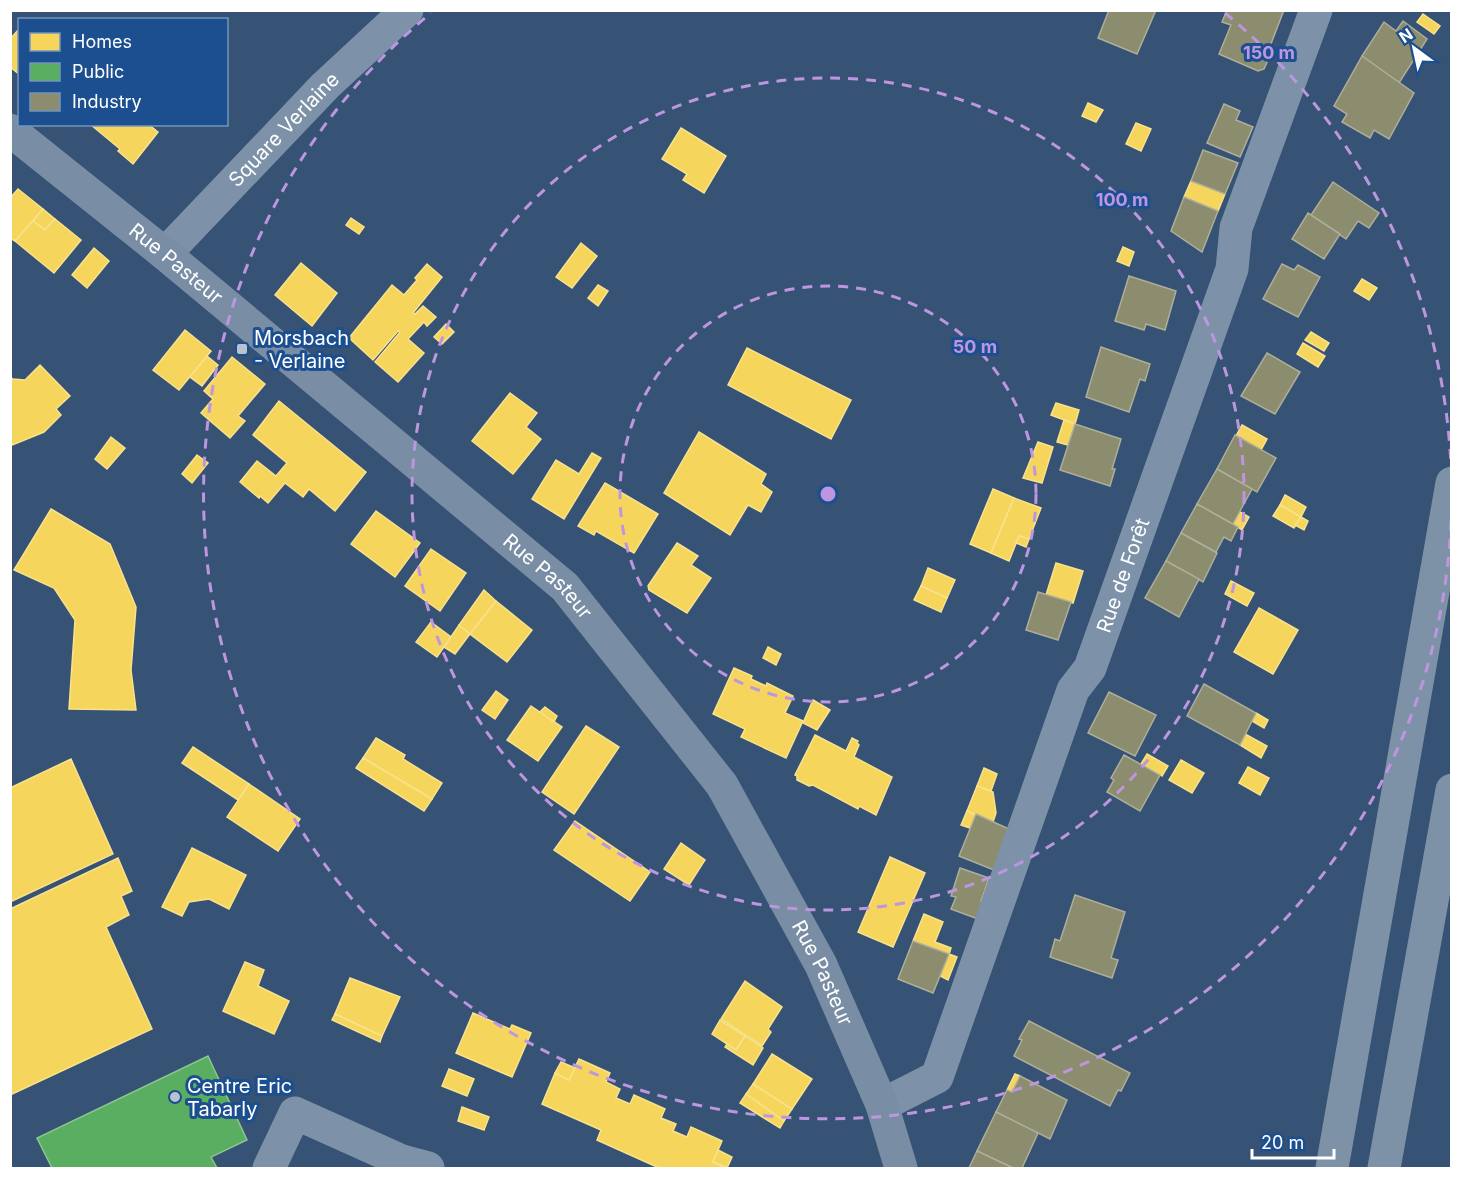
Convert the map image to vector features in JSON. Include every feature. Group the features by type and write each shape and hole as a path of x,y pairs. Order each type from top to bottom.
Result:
{"highway":[{"path":"1332,1168 1452,483"},
{"path":"1384,1168 1452,790"}],"main road":[{"name":"Rue Pasteur","path":"10,130 165,254 565,587 723,785 821,965 882,1105 901,1168"}],"street":[{"name":"Square Verlaine","path":"165,254 325,86 407,10"},
{"name":"Rue de Forêt","path":"882,1105 937,1077 1073,690 1090,668 1128,563 1232,269 1236,228 1316,10"},
{"path":"269,1168 295,1113 402,1161 428,1168"}],"building: Homes":[{"path":"1423,14 1440,26 1434,34 1417,22"},
{"path":"18,30 18,73 10,67 10,39"},
{"path":"1088,103 1103,110 1096,122 1082,116"},
{"path":"1136,123 1151,129 1141,151 1126,144"},
{"path":"92,126 150,126 158,132 133,164 118,151 120,149"},
{"path":"681,128 726,156 704,193 683,180 687,174 662,159"},
{"path":"1191,181 1225,194 1218,211 1184,197"},
{"path":"18,189 43,209 15,241 10,238 10,198"},
{"path":"43,209 55,219 45,230 33,221"},
{"path":"351,218 364,227 359,234 346,225"},
{"path":"55,219 81,240 54,273 15,241 33,221 45,230"},
{"path":"581,243 597,256 572,288 556,277"},
{"path":"1123,247 1134,252 1129,266 1117,261"},
{"path":"94,248 109,261 87,288 72,275"},
{"path":"301,263 337,293 312,326 275,295"},
{"path":"427,264 442,277 413,313 415,314 423,306 436,317 427,326 424,322 408,339 424,353 398,382 375,362 400,332 398,331 373,360 349,338 392,285 404,295"},
{"path":"1362,279 1377,288 1369,300 1354,291"},
{"path":"598,285 608,291 598,306 588,298"},
{"path":"446,324 454,332 442,344 434,337"},
{"path":"185,330 211,351 179,390 153,370"},
{"path":"1311,332 1329,343 1324,351 1305,340"},
{"path":"1303,343 1325,356 1318,367 1297,354"},
{"path":"747,348 851,400 831,439 728,385"},
{"path":"207,356 218,365 202,386 190,377"},
{"path":"232,357 265,384 238,416 245,421 230,438 201,413 213,399 204,391"},
{"path":"40,365 70,396 56,409 61,415 44,432 10,446 10,377 25,380"},
{"path":"510,393 537,413 526,427 541,439 513,474 472,441"},
{"path":"279,401 366,472 335,511 309,489 303,497 285,483 268,503 240,482 257,461 276,476 287,463 253,435"},
{"path":"1056,403 1079,410 1075,424 1051,415"},
{"path":"1064,420 1075,424 1068,445 1057,442"},
{"path":"1242,425 1267,439 1261,450 1236,436"},
{"path":"699,432 766,474 761,484 772,492 761,512 748,505 730,535 664,493"},
{"path":"111,437 125,448 107,469 95,459"},
{"path":"1038,442 1053,447 1042,483 1023,478"},
{"path":"592,453 601,458 564,519 532,499 556,460 579,474"},
{"path":"197,455 208,463 192,483 182,474"},
{"path":"605,483 658,514 634,553 596,531 594,535 578,526"},
{"path":"993,489 1014,498 991,553 970,544"},
{"path":"1285,495 1306,507 1301,517 1280,505"},
{"path":"1014,498 1041,508 1029,539 1019,536 1009,561 991,553"},
{"path":"1280,505 1301,517 1294,528 1273,516"},
{"path":"51,509 110,544 136,607 131,670 136,710 69,709 75,620 54,588 14,570"},
{"path":"376,511 420,543 395,577 351,544"},
{"path":"1240,512 1249,517 1242,530 1233,524"},
{"path":"1301,517 1308,521 1304,530 1295,525"},
{"path":"1019,536 1029,539 1026,547 1016,543"},
{"path":"677,543 698,556 691,565 711,578 687,613 649,590 648,586"},
{"path":"431,549 466,573 440,611 405,586"},
{"path":"1056,563 1083,571 1073,603 1046,595"},
{"path":"928,568 955,580 947,598 921,586"},
{"path":"1231,581 1254,593 1247,606 1225,594"},
{"path":"921,586 947,598 941,612 914,600"},
{"path":"484,590 496,601 470,634 459,625"},
{"path":"496,601 532,630 507,662 470,634"},
{"path":"1259,608 1298,630 1273,674 1234,652"},
{"path":"431,622 451,637 437,657 416,642"},
{"path":"459,625 470,634 455,654 444,647"},
{"path":"768,647 781,654 776,665 763,658"},
{"path":"734,668 752,676 751,679 766,686 767,683 793,696 785,713 803,721 786,758 741,737 745,729 713,714"},
{"path":"496,691 508,700 495,719 482,710"},
{"path":"813,700 830,710 817,730 803,723"},
{"path":"531,706 562,727 538,761 507,740"},
{"path":"545,707 557,716 554,722 540,712"},
{"path":"1256,713 1268,720 1264,728 1252,721"},
{"path":"586,726 619,747 574,814 542,792"},
{"path":"1245,734 1267,746 1261,758 1240,745"},
{"path":"815,735 846,751 852,738 858,741 859,745 854,757 892,777 876,815 859,806 858,809 813,785 809,786 797,780 795,775"},
{"path":"376,738 405,755 403,759 442,783 432,799 363,758"},
{"path":"193,747 249,784 238,800 182,763"},
{"path":"1147,754 1168,766 1162,776 1141,764"},
{"path":"363,758 432,799 424,811 356,768"},
{"path":"71,759 113,854 10,902 10,788"},
{"path":"1181,760 1204,773 1192,793 1169,780"},
{"path":"1248,767 1269,778 1260,795 1239,783"},
{"path":"984,768 997,774 991,791 977,786"},
{"path":"249,784 300,819 278,851 227,817"},
{"path":"977,786 993,792 996,813 993,822 967,811"},
{"path":"967,811 976,815 970,828 961,825"},
{"path":"575,821 650,872 630,901 554,850"},
{"path":"681,843 705,860 689,885 664,869"},
{"path":"192,848 246,875 229,909 209,899 189,902 182,916 162,907"},
{"path":"890,857 925,873 893,947 858,932"},
{"path":"118,858 132,891 121,896 129,915 106,927 152,1029 10,1095 10,909"},
{"path":"924,914 943,922 935,942 951,948 949,954 913,941"},
{"path":"949,954 957,957 948,980 940,976"},
{"path":"245,962 264,970 258,986 289,1001 274,1034 223,1011"},
{"path":"350,978 400,997 382,1036 335,1014"},
{"path":"745,981 782,1007 768,1029 771,1032 762,1046 721,1019"},
{"path":"473,1013 510,1029 512,1025 531,1033 512,1077 456,1053"},
{"path":"335,1014 382,1036 380,1042 332,1020"},
{"path":"720,1020 745,1036 736,1050 712,1034"},
{"path":"745,1036 763,1048 753,1065 725,1047 727,1044 736,1050"},
{"path":"772,1054 812,1079 792,1109 753,1084"},
{"path":"579,1059 610,1073 606,1082 620,1089 616,1098 630,1104 634,1095 665,1109 661,1118 676,1124 673,1131 687,1137 691,1127 722,1141 713,1162 727,1168 656,1168 597,1140 601,1130 542,1104 555,1073 569,1080"},
{"path":"561,1062 575,1068 569,1080 555,1073"},
{"path":"449,1069 474,1079 467,1096 442,1086"},
{"path":"1015,1074 1020,1076 1012,1092 1007,1090"},
{"path":"753,1084 792,1109 784,1121 746,1094"},
{"path":"746,1094 784,1121 780,1128 740,1103"},
{"path":"462,1107 489,1117 484,1130 458,1121"},
{"path":"718,1150 732,1157 727,1168 713,1162"}],"building: Public":[{"name":"Centre Eric Tabarly","path":"208,1056 247,1140 211,1157 217,1168 52,1168 37,1138"}],"building: Industry":[{"path":"1109,10 1156,10 1137,54 1098,38"},
{"path":"1227,10 1284,10 1264,69 1258,71 1219,54 1231,25 1222,22"},
{"path":"1403,21 1427,39 1399,83 1362,56 1384,22 1396,31"},
{"path":"1362,56 1414,93 1389,139 1374,130 1370,138 1342,122 1347,114 1334,106"},
{"path":"1224,104 1240,111 1236,120 1253,127 1240,157 1207,143"},
{"path":"1203,150 1238,163 1225,194 1191,181"},
{"path":"1333,182 1379,213 1369,228 1358,221 1346,239 1311,215"},
{"path":"1184,197 1218,211 1202,252 1171,231"},
{"path":"1308,213 1340,234 1324,259 1292,239"},
{"path":"1282,264 1294,270 1298,265 1320,277 1298,317 1263,299"},
{"path":"1129,276 1176,291 1165,330 1146,324 1144,330 1115,321"},
{"path":"1101,347 1150,364 1145,381 1140,379 1129,412 1086,397"},
{"path":"1267,353 1300,372 1275,414 1241,396"},
{"path":"1075,424 1121,439 1112,469 1115,469 1110,486 1060,470"},
{"path":"1235,435 1276,458 1257,492 1217,469"},
{"path":"1217,469 1252,489 1233,524 1197,504"},
{"path":"1197,504 1238,527 1231,541 1224,537 1216,552 1181,533"},
{"path":"1181,533 1217,553 1203,582 1166,561"},
{"path":"1166,561 1199,579 1179,617 1145,598"},
{"path":"1038,592 1071,602 1058,640 1026,630"},
{"path":"1204,684 1256,713 1240,745 1187,716"},
{"path":"1109,692 1156,715 1135,756 1088,733"},
{"path":"1124,755 1160,775 1140,811 1107,792 1114,780 1111,778"},
{"path":"976,814 1011,830 994,870 959,856"},
{"path":"960,868 989,878 978,919 951,909 956,897 951,896"},
{"path":"1075,895 1125,912 1111,958 1118,960 1112,978 1050,957 1055,939 1060,941"},
{"path":"913,941 949,954 933,993 898,979"},
{"path":"1029,1021 1130,1073 1110,1106 1014,1056 1022,1040 1019,1039"},
{"path":"1020,1076 1067,1100 1050,1139 996,1112 1007,1090 1012,1092"},
{"path":"996,1112 1038,1133 1022,1168 1013,1168 977,1151"},
{"path":"977,1151 1013,1168 969,1168"}],"place":[{"name":"Morsbach - Verlaine","path":"242,349"},
{"name":"Centre Eric Tabarly","path":"175,1097"}]}
